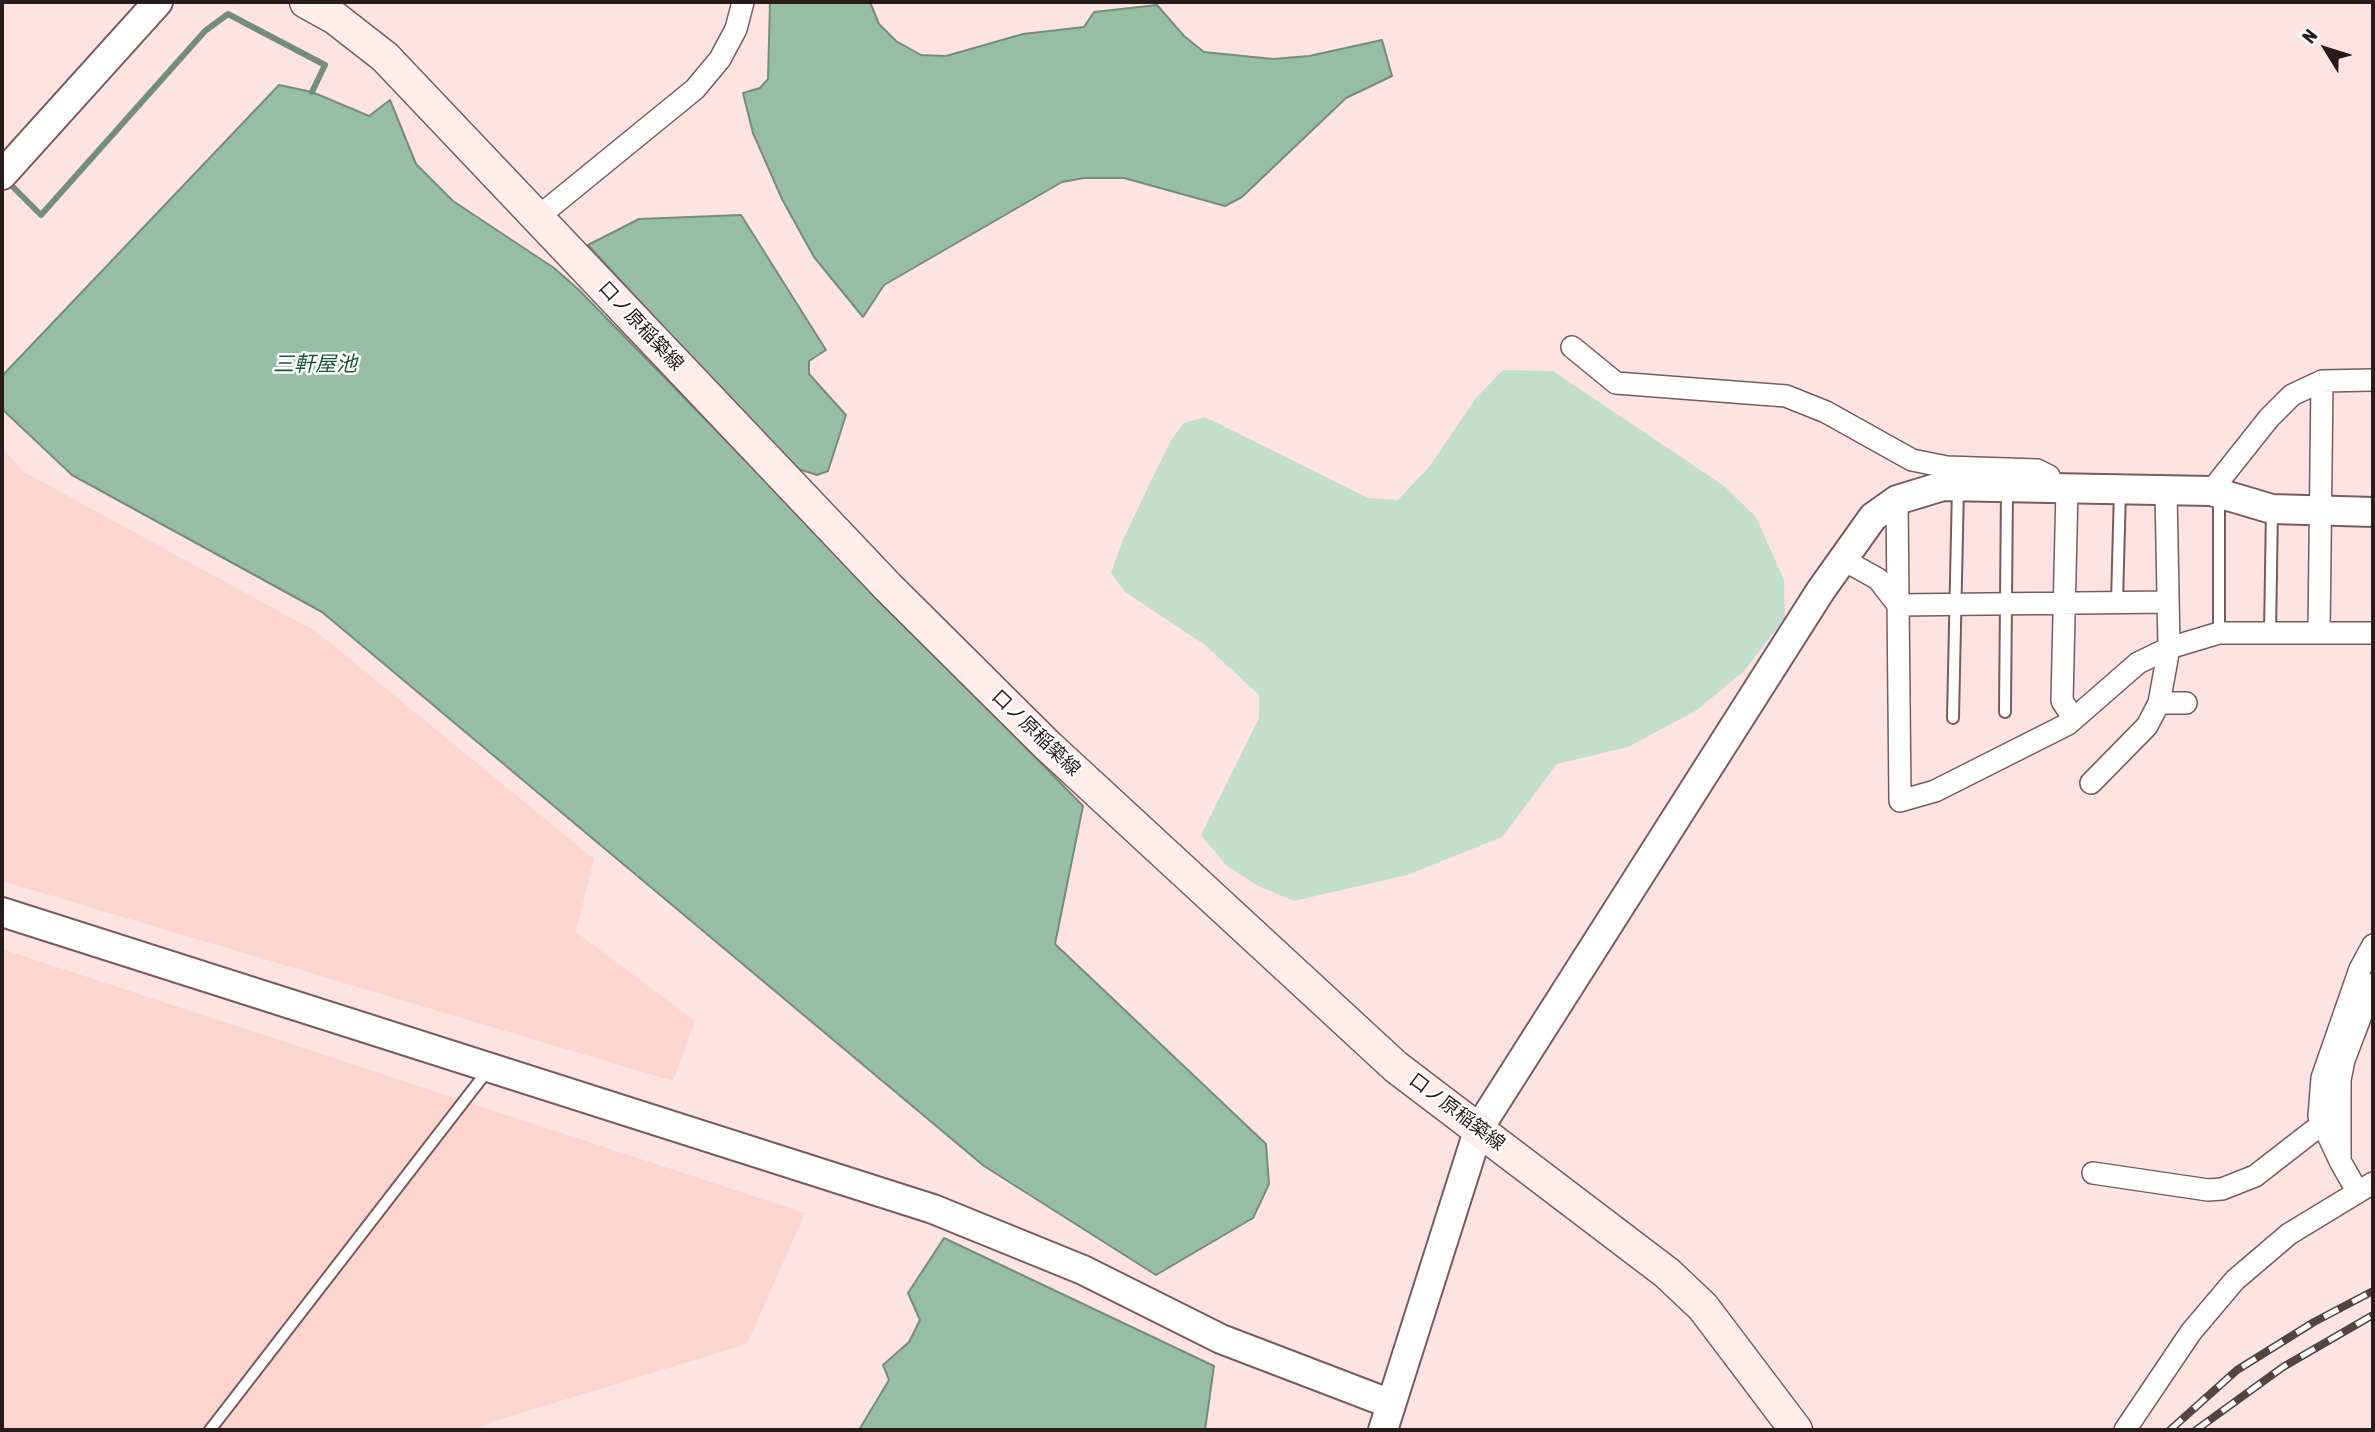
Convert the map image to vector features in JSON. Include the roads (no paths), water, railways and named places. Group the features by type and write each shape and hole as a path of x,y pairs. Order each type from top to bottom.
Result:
{"main road":[{"name":"口ノ原稲築線","path":"306,2 335,18 385,57 888,587 1046,744 1396,1068 1479,1128 1667,1273 1694,1299 1796,1430"}],"street":[{"path":"2,175 158,2"},
{"path":"538,217 695,89 720,59 736,29 743,2"},
{"path":"1572,347 1616,383 1786,396 1826,412 1912,460 1947,467 2037,470 2049,476 2059,488 2064,603 2062,701 2074,719"},
{"path":"2215,492 2269,418 2292,395 2322,381 2373,380"},
{"path":"2319,633 2322,381"},
{"path":"1383,1430 1479,1128 1842,559 1873,517 1897,500 1943,486 2215,492 2272,509 2373,512"},
{"path":"2091,783 2147,726 2159,704 2169,648 2166,491"},
{"path":"1897,500 1900,801 1935,791 2074,719 2138,663 2169,648 2219,633 2373,633"},
{"path":"1842,559 1878,579 1898,605"},
{"path":"1898,605 2168,602"},
{"path":"2159,704 2186,703"},
{"path":"2,912 933,1209 1083,1270 1221,1339 1391,1404"},
{"path":"2125,1430 2191,1332 2235,1280 2289,1234 2365,1187 2340,1161 2322,1124 2319,1104 2322,1078 2360,969 2373,945"},
{"path":"2340,1161 2340,1080 2344,1060 2373,984"},
{"path":"2093,1173 2208,1190 2222,1189 2255,1176 2322,1124"}],"lane":[{"path":"1953,718 1958,486"},
{"path":"2005,712 2007,487"},
{"path":"2117,602 2120,490"},
{"path":"2215,492 2219,633"},
{"path":"2270,633 2272,509"},
{"path":"210,1430 490,1068"}],"water":[{"path":"770,2 870,2 879,24 896,41 921,55 946,56 1023,34 1084,27 1094,12 1157,5 1184,36 1204,52 1273,59 1309,56 1382,40 1392,76 1346,98 1242,197 1225,206 1124,178 1084,178 1062,182 884,285 863,317 814,257 782,199 753,133 743,93 760,88 768,79"},
{"name":"三軒屋池","path":"279,85 312,92 369,116 390,100 416,164 453,201 554,268 579,290 1083,806 1055,944 1266,1144 1269,1184 1253,1218 1156,1275 984,1166 322,612 72,475 2,409 2,376"},
{"path":"741,215 826,350 809,361 809,374 846,415 828,471 817,475 792,467 588,245 639,219"},
{"path":"944,1238 1214,1366 1205,1430 859,1430 889,1380 883,1365 909,1342 920,1320 908,1293"}],"waterway":[{"path":"7,181 41,215 205,31 228,14 325,65 312,92"}],"railway":[{"path":"2170,1430 2237,1370 2314,1322 2373,1291"},
{"path":"2196,1430 2283,1367 2373,1315"}]}
